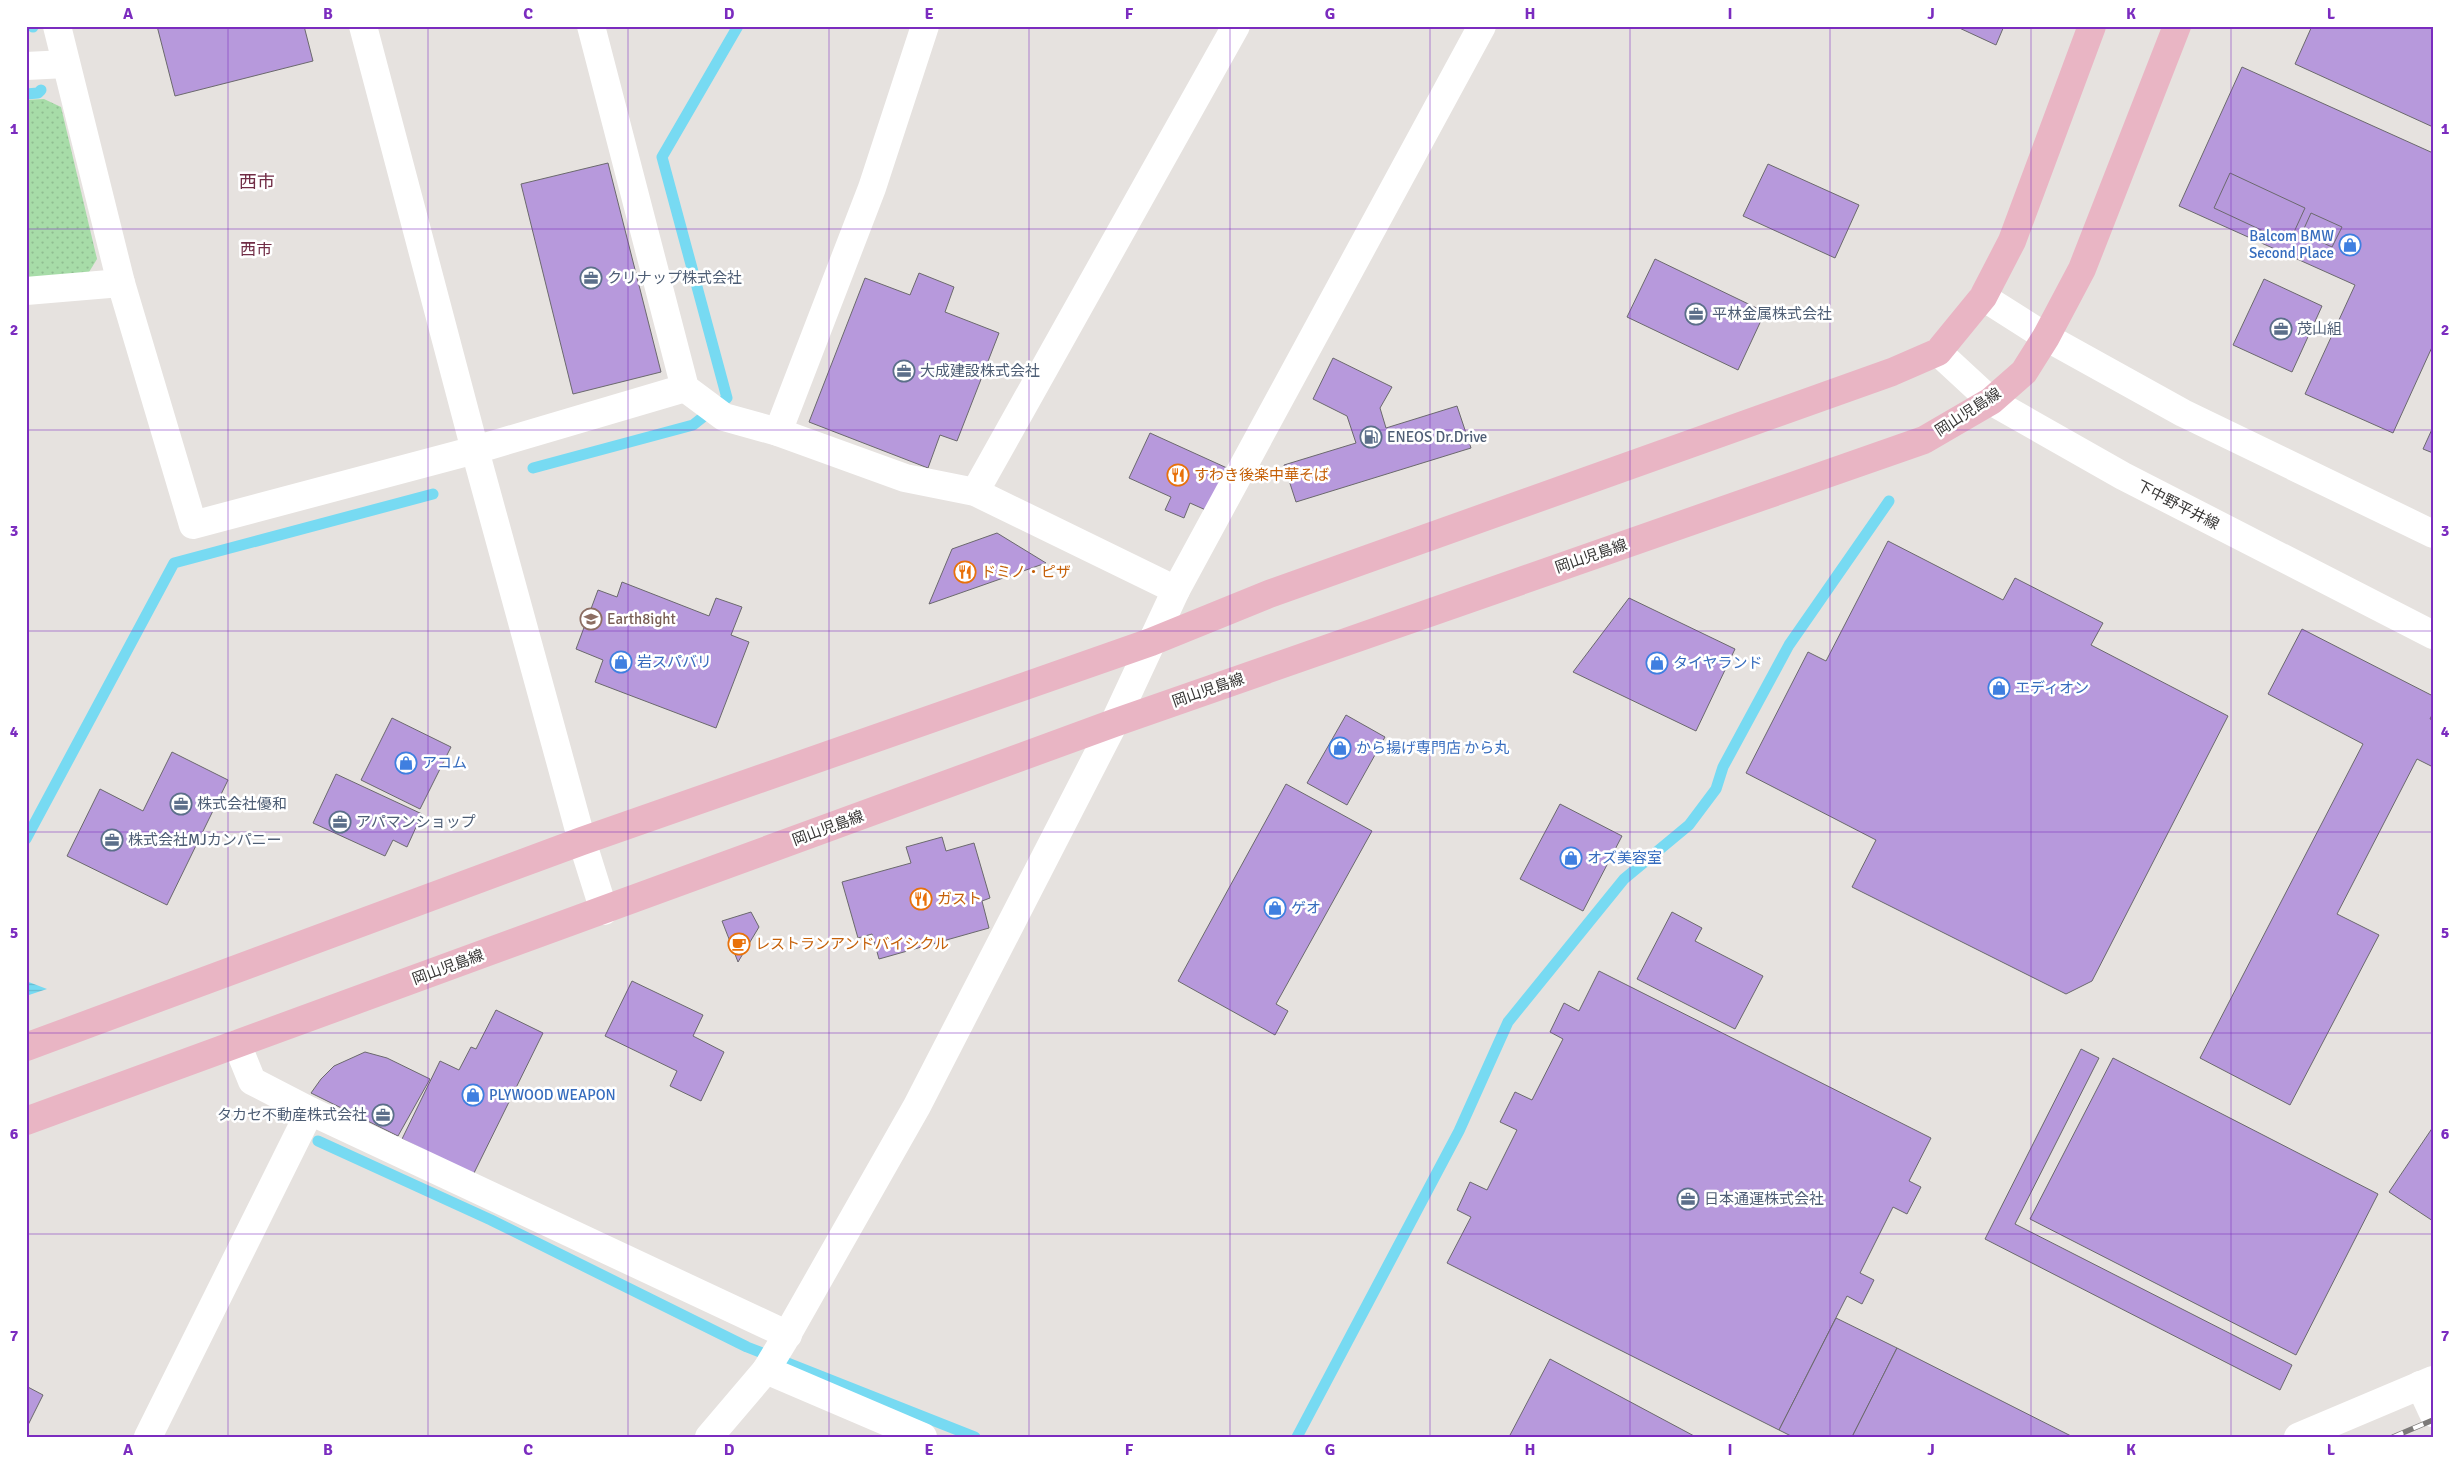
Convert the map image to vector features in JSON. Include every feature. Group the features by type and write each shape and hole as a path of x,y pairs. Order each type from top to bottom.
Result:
{"main road":[{"path":"26,1047 582,841 1151,642 1269,594 1892,372 1938,352 1982,297 2012,241 2092,26"},
{"name":"岡山児島線","path":"26,1121 1114,723 1924,440 1991,401 2024,372 2046,337 2082,269 2177,26"}],"street":[{"path":"57,26 121,283 193,525 474,450 705,403 778,432 905,478 975,492 1176,590"},
{"path":"364,26 474,450 582,841 604,911"},
{"path":"591,26 705,403"},
{"path":"778,432 872,188 926,26"},
{"path":"975,492 1236,26"},
{"path":"709,1437 777,1352 917,1106 1114,723 1176,590 1482,26"},
{"path":"26,66 66,64"},
{"path":"26,291 121,283"},
{"path":"1982,297 2046,337 2183,413 2433,534"},
{"name":"下中野平井線","path":"1938,352 1991,401 2144,488 2433,635"},
{"path":"237,1044 252,1081 777,1352 923,1437"},
{"path":"148,1437 310,1111"},
{"path":"2298,1437 2426,1383 2433,1413"}],"green space":[{"path":"44,99 61,107 97,259 86,277 26,280 26,100"}],"water":[{"path":"26,981 47,989 26,996"}],"building":[{"path":"157,26 304,26 313,61 175,96"},
{"path":"1955,26 2004,26 1996,45"},
{"path":"2312,26 2433,26 2433,127 2295,64"},
{"name":"Balcom BMW Second Place","path":"2242,67 2433,153 2433,345 2393,433 2305,394 2355,285 2179,206"},
{"path":"608,163 661,372 573,394 521,184"},
{"path":"1768,164 1859,205 1835,258 1743,216"},
{"path":"2230,173 2305,208 2289,243 2214,208"},
{"path":"2311,213 2342,227 2332,247 2302,233"},
{"path":"1655,259 1765,312 1738,370 1627,317"},
{"path":"919,273 954,287 945,312 999,333 957,441 940,435 928,468 809,422 865,278 910,295"},
{"path":"2264,279 2322,306 2292,372 2233,345"},
{"path":"1333,358 1392,387 1380,408 1386,428 1457,406 1471,448 1296,502 1284,465 1356,443 1347,416 1313,399"},
{"path":"2433,427 2433,453 2423,449"},
{"path":"1150,433 1227,468 1208,511 1190,503 1184,518 1165,510 1171,497 1129,478"},
{"path":"997,533 1046,563 929,604 952,549"},
{"path":"1888,541 2003,600 2015,578 2103,623 2091,645 2228,716 2092,981 2066,994 1852,887 1876,840 1746,773 1808,652 1826,661"},
{"path":"622,582 709,616 716,598 742,607 731,635 749,642 716,728 595,682 603,660 576,649 598,590 617,597"},
{"path":"1629,598 1735,649 1696,731 1573,672"},
{"path":"2302,629 2433,696 2433,713 2430,719 2433,720 2433,767 2417,759 2337,914 2379,935 2290,1105 2200,1058 2363,744 2268,694"},
{"path":"1346,715 1385,737 1347,805 1307,783"},
{"path":"392,718 451,747 420,809 361,780"},
{"path":"172,752 228,780 167,905 67,856 100,789 143,811"},
{"path":"336,774 422,814 407,847 393,840 385,856 313,823"},
{"path":"1286,784 1372,831 1276,1004 1288,1011 1275,1035 1178,981"},
{"name":"オズ美容室","path":"1560,804 1622,836 1583,911 1520,879"},
{"path":"942,837 946,851 974,843 990,898 982,901 989,928 879,959 872,934 858,938 842,882 911,863 906,847"},
{"name":"レストランアンドバイシクル","path":"751,912 759,927 738,962 722,921"},
{"path":"1672,912 1702,928 1695,941 1763,976 1735,1029 1637,979"},
{"path":"1599,971 1931,1138 1909,1181 1921,1187 1907,1214 1893,1207 1860,1273 1874,1280 1862,1304 1847,1296 1779,1430 1447,1263 1471,1217 1457,1210 1470,1182 1487,1190 1517,1130 1500,1122 1515,1092 1532,1100 1563,1039 1550,1032 1564,1003 1579,1011"},
{"path":"632,981 703,1015 693,1036 724,1052 701,1101 670,1086 677,1071 605,1036"},
{"path":"496,1010 543,1033 473,1175 402,1139 440,1061 459,1070 471,1047 476,1049"},
{"path":"2081,1049 2099,1058 2015,1224 2292,1365 2280,1390 1985,1239"},
{"name":"タカセ不動産株式会社","path":"365,1052 387,1058 430,1079 398,1136 311,1093 334,1066"},
{"path":"2113,1058 2378,1194 2296,1355 2030,1219"},
{"path":"2433,1127 2433,1221 2389,1192"},
{"path":"1836,1318 1897,1348 1852,1437 1793,1437 1779,1430"},
{"path":"1897,1348 2073,1437 1852,1437"},
{"path":"1550,1359 1696,1437 1509,1437"},
{"path":"26,1386 43,1395 26,1429"}],"waterway":[{"path":"533,468 693,425 727,398 662,157 738,26"},
{"path":"26,94 38,93 41,90"},
{"path":"26,839 174,563 433,494"},
{"path":"1297,1437 1459,1131 1508,1022 1624,879 1689,825 1716,789 1723,767 1789,645 1889,501"},
{"path":"318,1141 491,1220 747,1347 975,1437"}],"railway":[{"path":"2393,1437 2433,1420"}],"place":[{"name":"Balcom BMW Second Place","path":"2350,245"},
{"name":"クリナップ株式会社","path":"591,278"},
{"name":"平林金属株式会社","path":"1696,314"},
{"name":"茂山組","path":"2281,329"},
{"name":"大成建設株式会社","path":"904,371"},
{"name":"ENEOS Dr.Drive","path":"1371,437"},
{"name":"すわき後楽中華そば","path":"1178,475"},
{"name":"ドミノ・ピザ","path":"965,572"},
{"name":"Earth8ight","path":"591,619"},
{"name":"岩スパバリ","path":"621,662"},
{"name":"タイヤランド","path":"1657,663"},
{"name":"エディオン","path":"1999,688"},
{"name":"から揚げ専門店 から丸","path":"1340,748"},
{"name":"アコム","path":"406,763"},
{"name":"株式会社優和","path":"181,804"},
{"name":"アパマンショップ","path":"340,822"},
{"name":"株式会社MJカンパニー","path":"112,840"},
{"name":"オズ美容室","path":"1571,858"},
{"name":"ガスト","path":"921,899"},
{"name":"ゲオ","path":"1275,908"},
{"name":"レストランアンドバイシクル","path":"739,944"},
{"name":"PLYWOOD WEAPON","path":"473,1095"},
{"name":"タカセ不動産株式会社","path":"383,1115"},
{"name":"日本通運株式会社","path":"1688,1199"}],"district":[{"name":"西市","path":"257,182"},
{"name":"西市","path":"256,250"}]}
